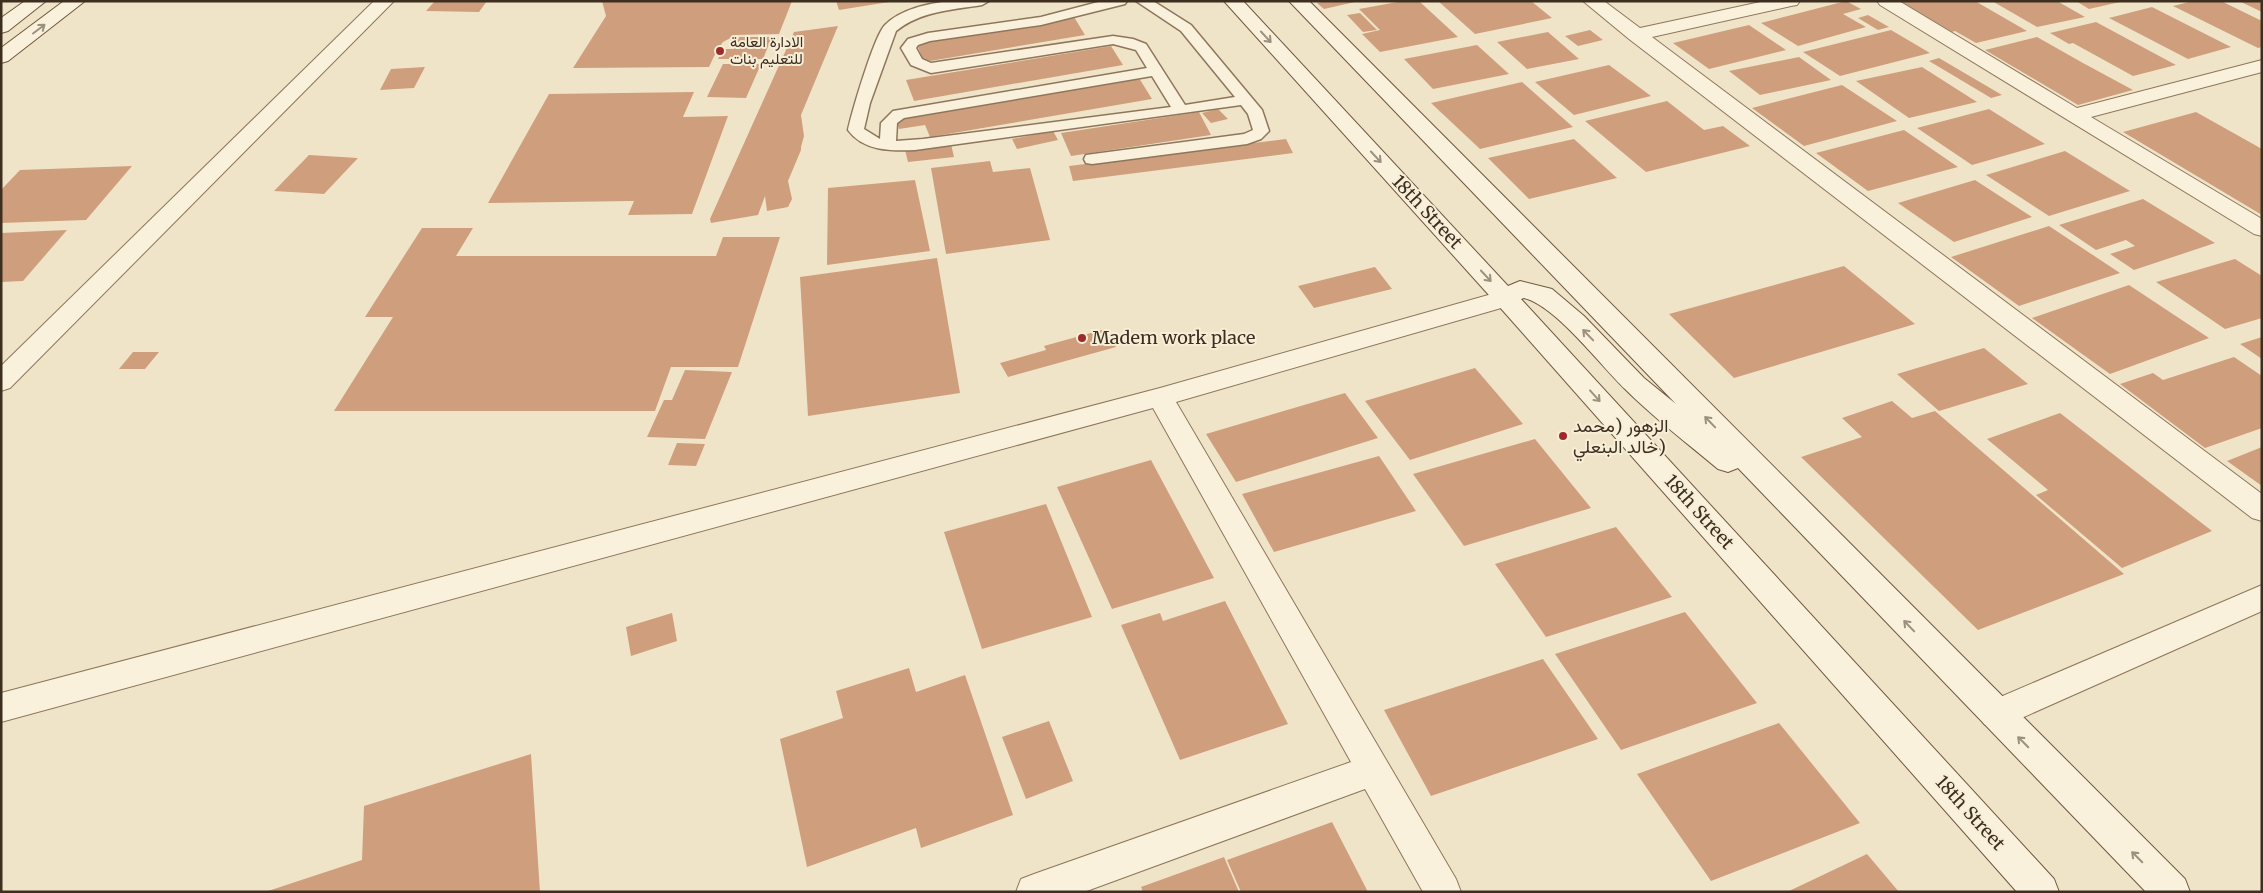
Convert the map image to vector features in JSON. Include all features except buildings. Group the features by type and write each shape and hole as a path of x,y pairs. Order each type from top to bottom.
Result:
{"street":[{"path":"1,27 37,1"},
{"path":"1,57 76,1"},
{"path":"1,382 384,1"},
{"name":"18th Street","path":"1233,1 1506,298 2041,892"},
{"path":"1298,1 2172,892"},
{"path":"1592,1 2262,510"},
{"path":"1636,35 1791,1"},
{"path":"1886,1 2262,228"},
{"path":"2074,115 2257,70"},
{"path":"1,708 1160,396 1506,298 1520,289 1543,295 1576,322 1635,384 1848,563"},
{"path":"1160,396 1443,892"},
{"path":"1996,714 2262,597"},
{"path":"1034,892 1373,770"}],"lane":[{"path":"982,1 910,14 898,20 889,29 862,103 856,130 867,139 888,145 922,144 1245,100"},
{"path":"1120,1 1041,21 928,37 913,42 908,48 912,57 921,67 931,68 1113,40 1128,42 1141,47 1181,110"},
{"path":"1092,159 1255,136 1260,131 1260,122 1245,100 1186,28 1143,1"},
{"path":"888,145 888,123 892,117 899,114 1156,71"}],"place":[{"name":"الادارة العامة للتعليم بنات","path":"720,51"},
{"name":"Madem work place","path":"1082,338"},
{"name":"الزهور (محمد خالد البنعلي)","path":"1563,436"}]}
